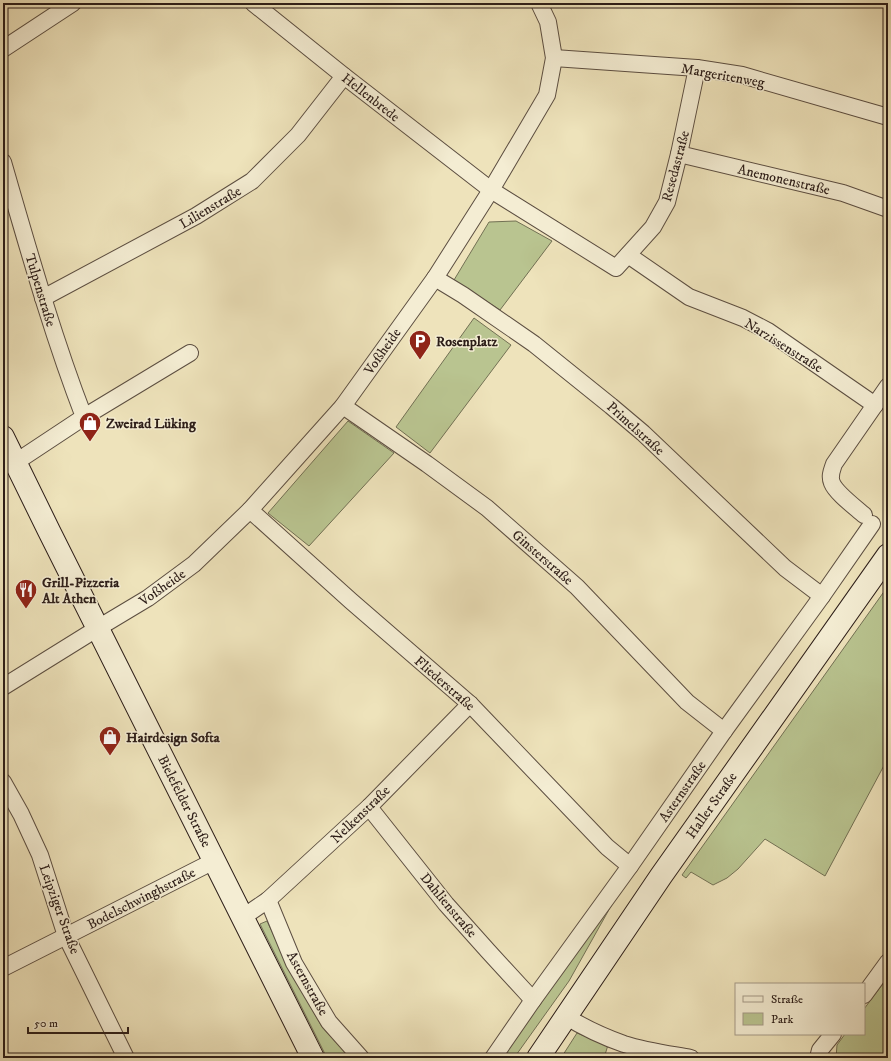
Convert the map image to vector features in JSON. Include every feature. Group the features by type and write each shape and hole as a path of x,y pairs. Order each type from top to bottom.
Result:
{"main road":[{"name":"Bielefelder Straße","path":"3,437 313,1058"},
{"name":"Haller Straße","path":"538,1058 661,876 888,555"}],"street":[{"path":"3,49 73,3"},
{"name":"Hellenbrede","path":"253,3 491,190"},
{"name":"Voßheide","path":"3,687 148,598 194,564 250,510 343,406 435,278 491,190 547,95 554,58 548,22 539,3"},
{"name":"Margeritenweg","path":"554,58 697,68 742,75 888,117"},
{"name":"Resedastraße","path":"491,190 616,268 653,227 667,202 680,154 697,68"},
{"name":"Lilienstraße","path":"43,298 196,216 252,182 298,135 344,76"},
{"name":"Anemonenstraße","path":"680,154 843,193 888,209"},
{"name":"Tulpenstraße","path":"3,162 43,298 68,376 84,417"},
{"name":"Narzissenstraße","path":"628,255 690,297 743,318 768,331 875,405"},
{"name":"Primelstraße","path":"435,278 463,295 534,344 611,406 643,433 785,568 822,596"},
{"path":"16,462 84,417 190,353"},
{"path":"875,405 888,386"},
{"name":"Asternstraße","path":"493,1058 724,731 822,596 868,520 838,491 832,483 831,474 834,464 875,405"},
{"name":"Ginsterstraße","path":"343,406 427,464 487,508 577,587 687,702 724,731"},
{"name":"Fliederstraße","path":"250,510 351,601 470,704 607,847 630,866"},
{"name":"Nelkenstraße","path":"243,917 268,900 369,806 470,704"},
{"name":"Leipziger Straße","path":"3,782 21,814 40,855 66,936 126,1058"},
{"name":"Dahlienstraße","path":"369,806 446,904 533,1000"},
{"name":"Bodelschwinghstraße","path":"3,968 214,861"},
{"name":"Asternstraße","path":"268,900 294,963 329,1022 361,1058"},
{"path":"865,994 888,962"},
{"path":"565,1016 578,1024 623,1044 691,1058"},
{"path":"818,1058 820,1050 832,1035"}],"green space":[{"path":"516,221 552,241 500,310 454,280 489,222"},
{"path":"474,318 511,345 430,453 396,427"},
{"path":"348,421 394,453 309,546 268,513"},
{"path":"888,586 888,758 825,876 765,839 738,869 727,878 713,885 691,872 686,878 682,875"},
{"path":"620,890 569,981 514,1058 499,1058"},
{"path":"267,921 288,966 322,1027 351,1058 327,1058 260,924"},
{"path":"888,977 888,1041 884,1058 836,1058 837,1045 844,1035 865,1035 865,1008"},
{"path":"577,1033 608,1045 604,1058 561,1058"}],"place":[{"name":"Rosenplatz","path":"420,360"},
{"name":"Zweirad Lüking","path":"90,442"},
{"name":"Grill-Pizzeria Alt Athen","path":"26,610"},
{"name":"Hairdesign Softa","path":"110,756"}]}
